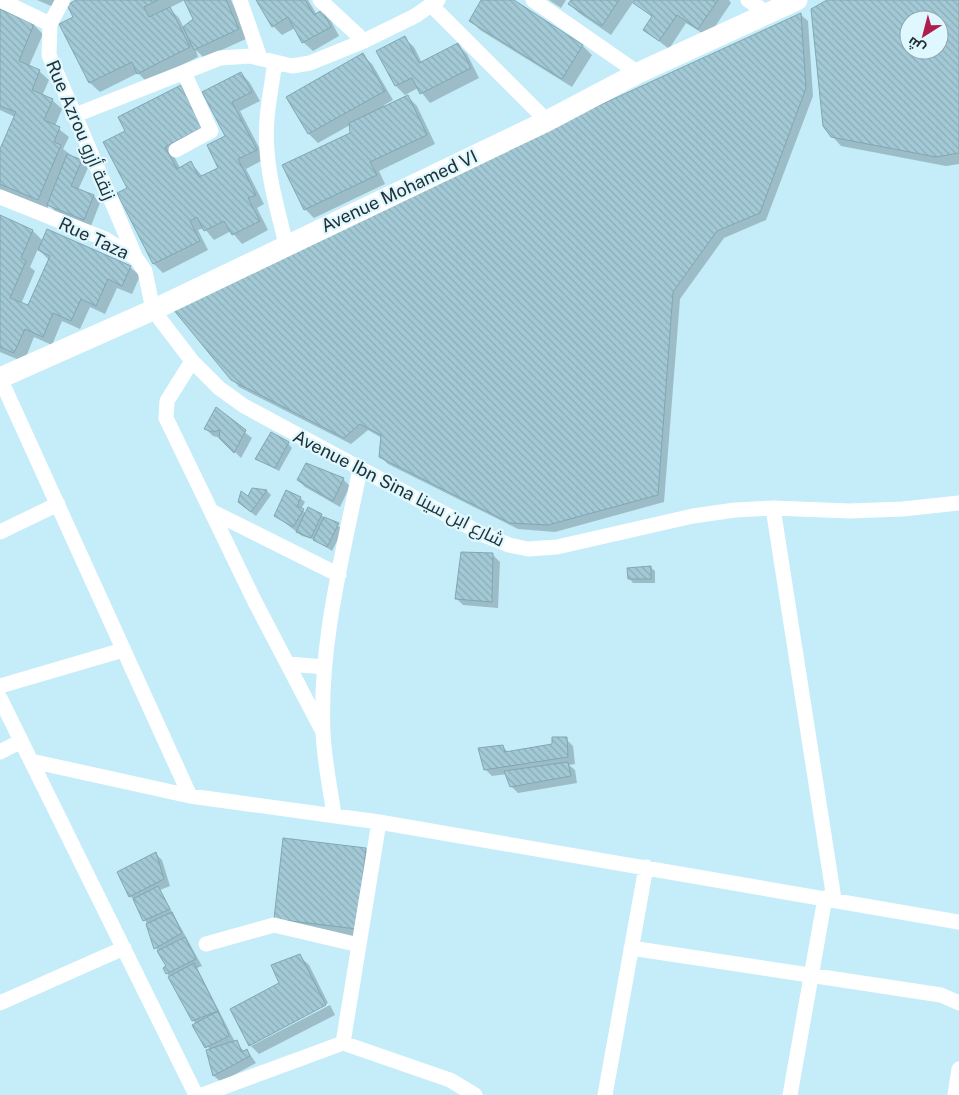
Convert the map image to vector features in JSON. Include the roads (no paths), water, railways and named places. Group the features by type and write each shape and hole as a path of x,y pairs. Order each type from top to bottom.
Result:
{"main road":[{"name":"Avenue Mohamed VI","path":"0,378 153,310 548,121 638,73 797,0"}],"street":[{"path":"0,0 50,24"},
{"name":"Rue Azrou زنقة أزرو","path":"63,0 50,24 49,55 73,116 136,258"},
{"path":"240,0 267,60 266,149 270,178 286,245"},
{"path":"320,0 364,42"},
{"path":"533,0 556,6 638,73"},
{"path":"748,0 767,13"},
{"path":"73,116 220,58 236,56 267,60 292,66 310,63 364,42 435,3 548,121"},
{"path":"176,150 212,132 184,73"},
{"name":"Rue Taza","path":"0,197 105,240 136,258 145,271 153,310"},
{"name":"Avenue Ibn Sina شارع ابن سينا","path":"153,310 192,361 219,388 244,406 484,535 509,546 528,549 557,547 693,516 735,510 773,508 849,511 903,509 959,503"},
{"path":"192,361 166,401 166,418 323,732"},
{"path":"0,378 190,796"},
{"path":"334,814 323,732 325,667 339,575 360,469"},
{"path":"0,532 58,504"},
{"path":"773,508 830,899 812,976 790,1095"},
{"path":"211,511 339,575"},
{"path":"0,686 123,650"},
{"path":"288,664 325,667"},
{"path":"0,698 196,1095"},
{"path":"0,752 21,742"},
{"path":"31,761 190,796 334,814 959,922"},
{"path":"343,1043 379,822"},
{"path":"605,1095 646,867"},
{"path":"206,944 274,925 359,945"},
{"path":"0,1002 124,948"},
{"path":"631,948 941,995 959,1002"},
{"path":"202,1095 343,1043 450,1080 475,1095"},
{"path":"955,1095 959,1069"}]}
